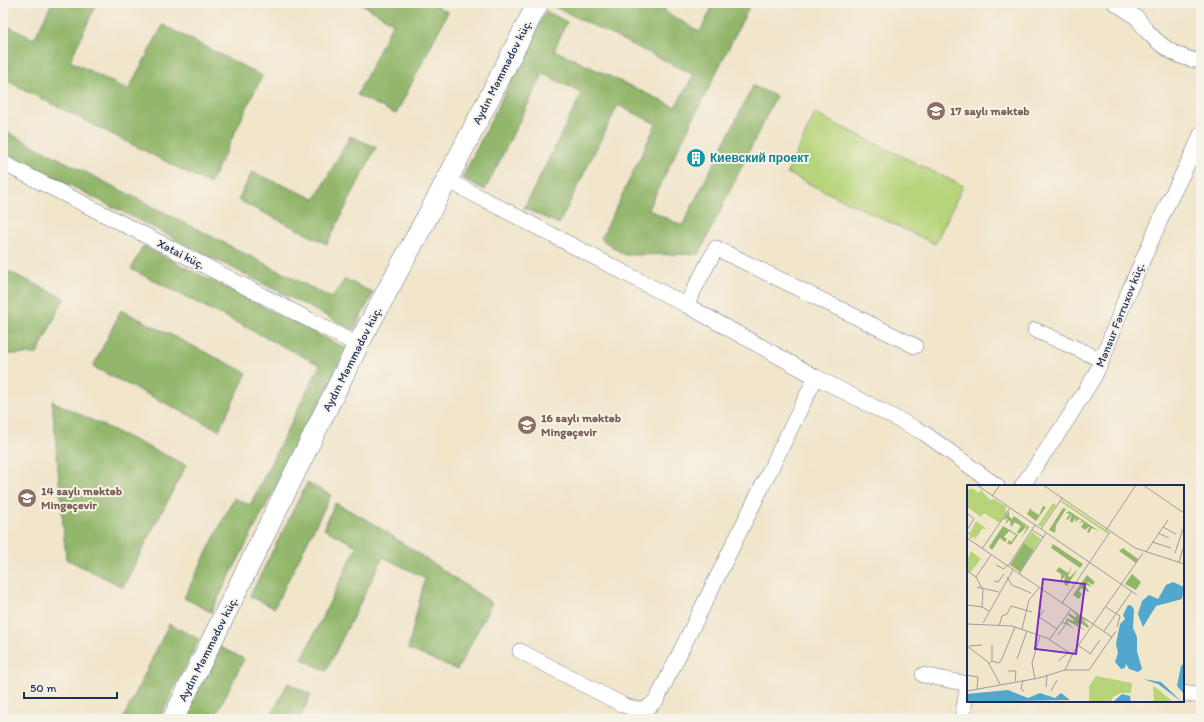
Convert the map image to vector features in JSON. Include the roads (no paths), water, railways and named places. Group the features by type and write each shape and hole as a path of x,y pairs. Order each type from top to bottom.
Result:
{"street":[{"name":"Aydın Məmmədov küç.","path":"173,719 358,345 447,180 538,3"},
{"path":"1115,3 1138,20 1159,44 1183,57 1201,61"},
{"name":"Mənsur Fərruxov küç.","path":"1023,485 1094,377 1125,300 1166,207 1198,154 1201,134"},
{"name":"Xətai küç.","path":"3,163 358,345"},
{"path":"447,180 686,305 816,377 924,433 996,485"},
{"path":"686,305 716,248 916,346"},
{"path":"1035,330 1102,360"},
{"path":"520,651 623,705 640,711 650,708 661,692 816,377"},
{"path":"923,675 967,684"},
{"path":"962,719 967,690"},
{"path":"1184,693 1201,696"}],"place":[{"name":"17 saylı məktəb","path":"936,111"},
{"name":"Киевский проект","path":"696,158"},
{"name":"16 saylı məktəb Mingəçevir","path":"527,425"},
{"name":"14 saylı məktəb Mingəçevir","path":"27,498"}]}
